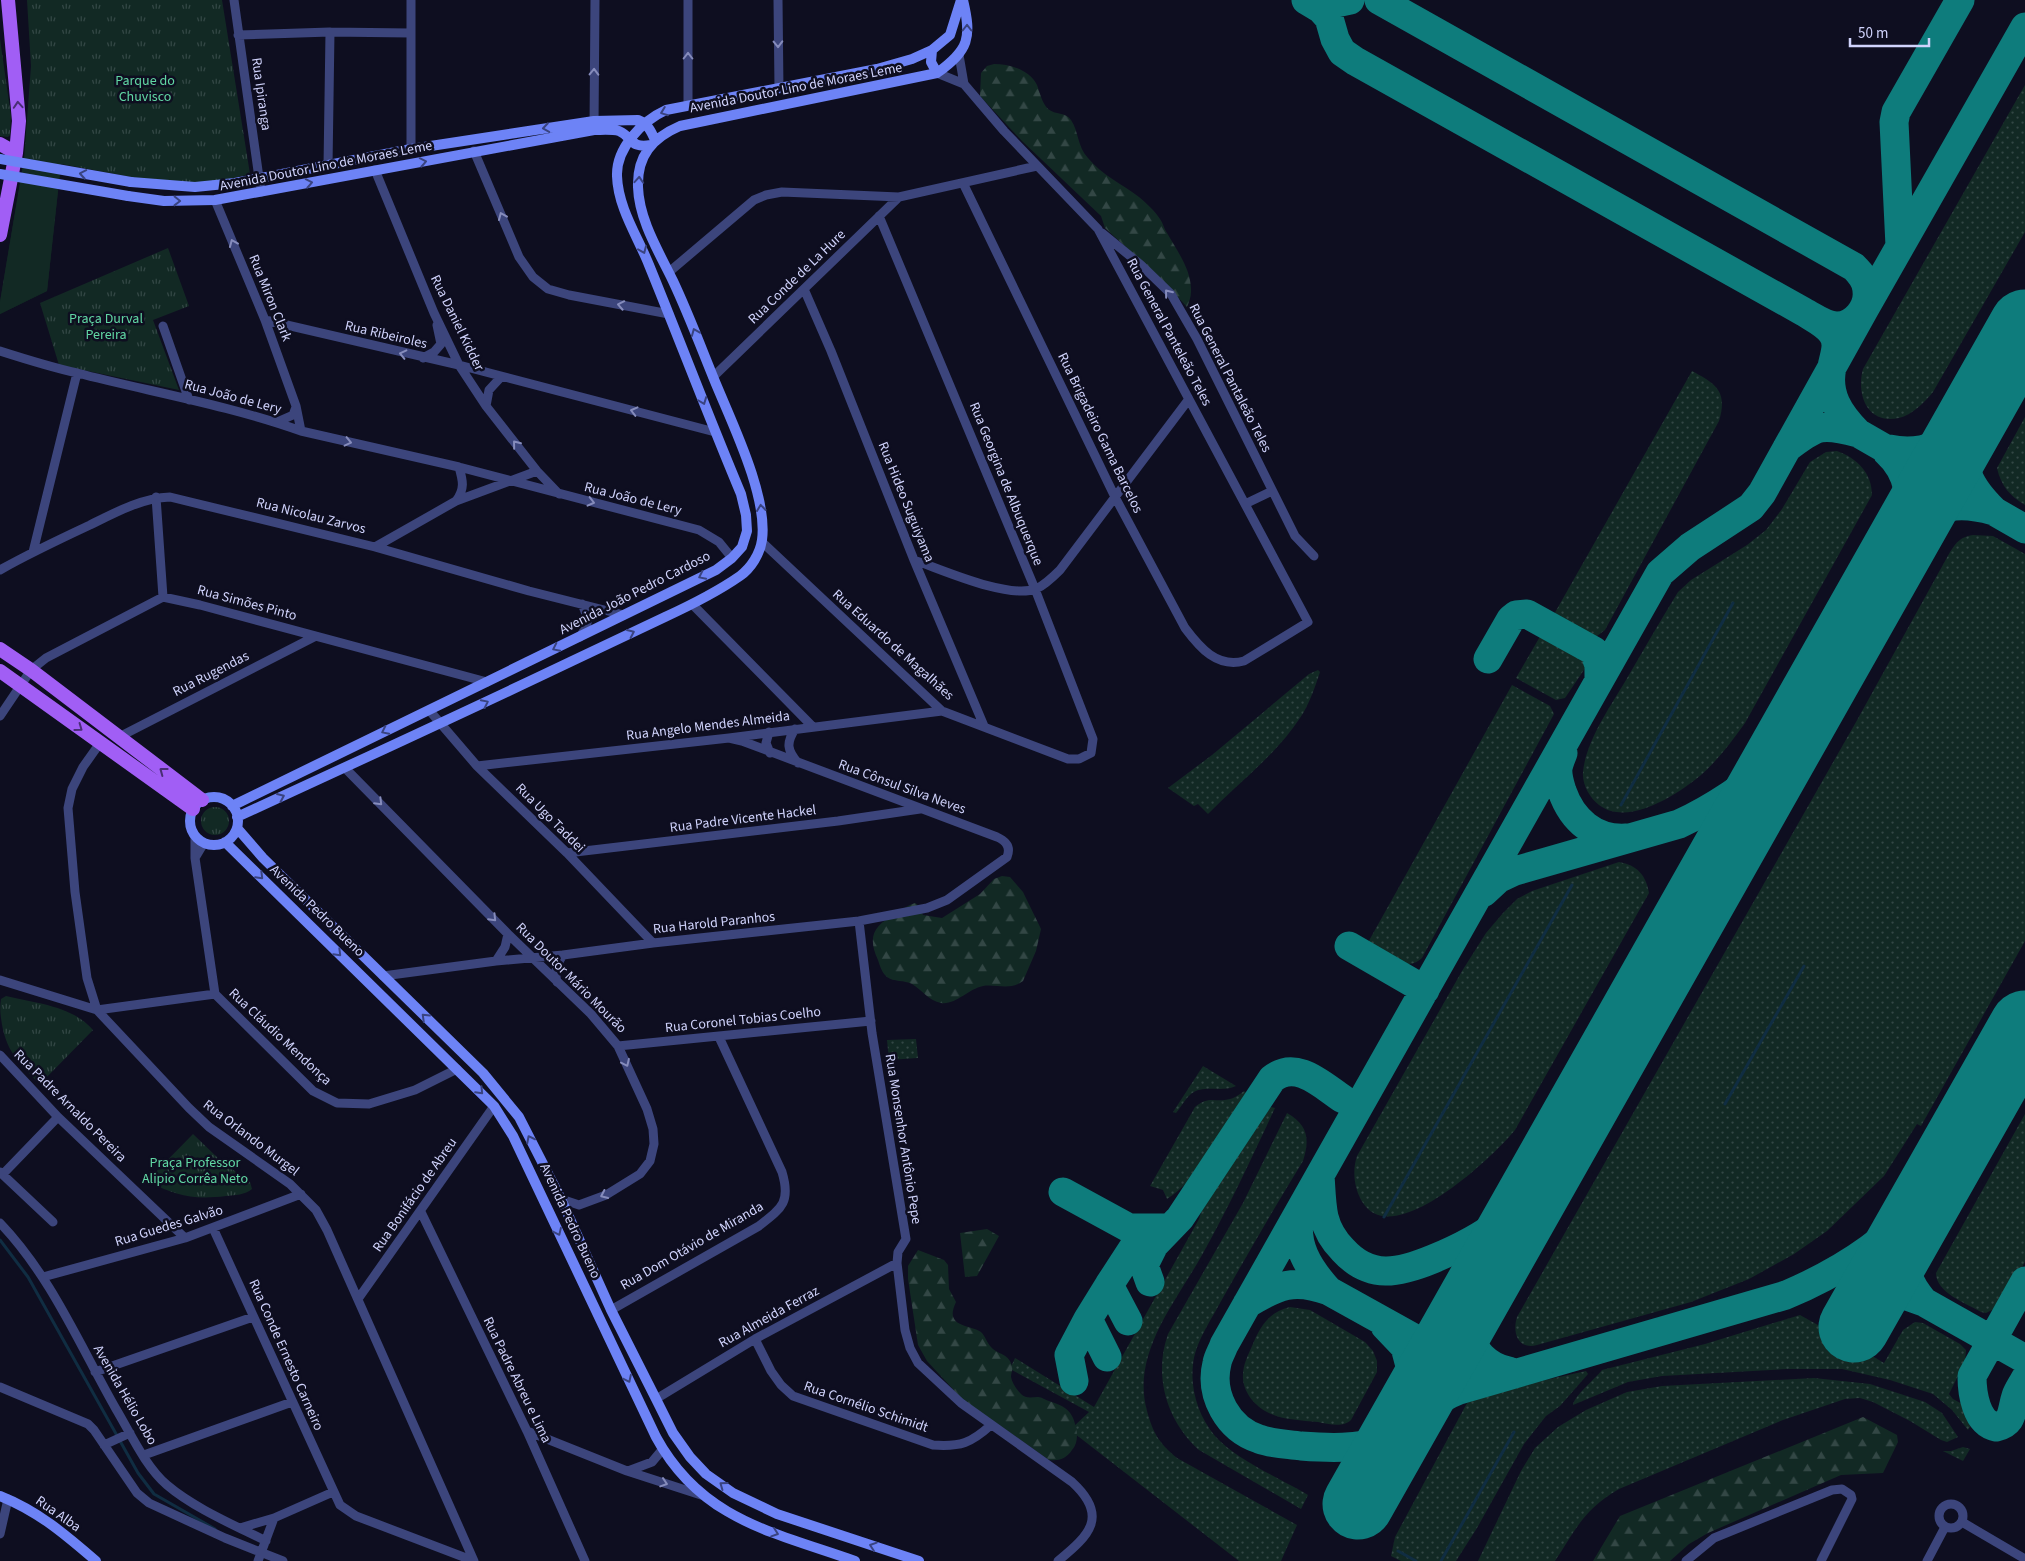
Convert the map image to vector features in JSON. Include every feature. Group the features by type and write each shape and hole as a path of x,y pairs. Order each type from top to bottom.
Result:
{"main road":[{"path":"0,184 16,153 19,121 8,0"},
{"path":"959,55 957,42 950,35 962,0"},
{"path":"959,55 966,41 968,29 962,0"},
{"name":"Avenida Doutor Lino de Moraes Leme","path":"6,174 164,201 215,200 474,152 623,119 638,120 645,123 666,110 877,69 912,59 932,50 950,35"},
{"path":"932,50 931,62 937,73"},
{"name":"Avenida Doutor Lino de Moraes Leme","path":"0,159 131,182 195,187 235,183 411,149 594,125 616,130 630,141 641,146 653,142 665,132 680,126 937,73 959,55"},
{"path":"237,817 441,724 692,604 742,574 758,554 762,542 763,521 760,500 737,435 669,272 648,227 639,199 638,186 641,162 653,142 650,129 645,123"},
{"name":"Avenida João Pedro Cardoso","path":"232,806 716,570 732,558 742,547 746,531 746,515 741,494 618,190 617,174 620,159 630,141 645,123"},
{"path":"0,144 16,153"},
{"path":"0,234 6,174"},
{"path":"0,649 31,670 119,737 198,805"},
{"path":"0,671 100,743 198,805"},
{"path":"211,797 220,798 232,806 237,817 237,828 234,834 225,842 213,845 204,843 195,836 190,823 198,805 211,797"},
{"name":"Avenida Pedro Bueno","path":"237,828 263,858 483,1073 519,1117 561,1199 611,1310 673,1433 690,1457 706,1474 733,1493 777,1514 919,1561"},
{"name":"Avenida Pedro Bueno","path":"225,842 494,1106 513,1136 597,1318 662,1450 682,1477 701,1495 747,1523 855,1561"},
{"name":"Rua Alba","path":"4,1498 31,1510 55,1526 96,1561"}],"street":[{"name":"Rua Ipiranga","path":"234,0 261,192"},
{"path":"411,0 411,149"},
{"path":"594,125 595,0"},
{"path":"688,0 688,105"},
{"path":"778,0 779,88"},
{"path":"238,35 330,32 410,33"},
{"path":"328,166 330,32"},
{"path":"959,55 964,84"},
{"name":"Rua General Panteleão Teles","path":"937,73 964,84 1037,166 1098,229 1308,622"},
{"path":"474,152 519,257 533,277 548,289 569,295 669,314"},
{"path":"669,272 754,200 766,195 782,192 899,197 1037,166"},
{"name":"Rua Daniel Kidder","path":"375,170 434,313 460,365 486,406 537,471 560,495"},
{"name":"Rua Brigadeiro Gama Barcelos","path":"963,183 1115,497 1185,628 1198,645 1225,663 1244,661 1308,622"},
{"name":"Rua Conde de La Hure","path":"713,377 899,197"},
{"name":"Rua Miron Clark","path":"215,200 265,320 296,406 301,431"},
{"name":"Rua Georgina de Albuquerque","path":"879,216 1035,589 1093,739 1091,753 1079,759"},
{"name":"Rua General Pantaleão Teles","path":"1098,229 1141,265 1170,294 1197,339 1295,536 1314,556"},
{"name":"Rua Hideo Suguiyama","path":"804,289 835,360 914,560 984,726"},
{"path":"423,358 434,352 440,344 434,313"},
{"name":"Rua Ribeiroles","path":"265,320 460,365 715,432"},
{"path":"163,326 189,400"},
{"name":"Rua João de Lery","path":"0,351 77,374 277,422 301,431 512,480 560,495 699,530 719,542 732,558"},
{"path":"33,552 77,374"},
{"path":"486,406 489,390 501,377"},
{"path":"914,560 998,588 1017,591 1035,589 1048,582 1060,570 1189,399"},
{"path":"277,422 292,415 296,406"},
{"path":"456,501 461,494 463,483 459,467"},
{"path":"375,547 456,501 537,471"},
{"path":"1245,504 1272,491"},
{"name":"Rua Nicolau Zarvos","path":"0,570 129,506 156,498 170,497 191,500 375,547 624,615"},
{"path":"0,716 31,670 62,649 163,597 156,498"},
{"name":"Rua Eduardo de Magalhães","path":"762,542 942,711 1068,759 1079,759"},
{"name":"Rua Simões Pinto","path":"163,597 487,682"},
{"path":"580,637 587,626 588,619 582,604"},
{"path":"692,604 813,727"},
{"name":"Rua Rugendas","path":"119,737 316,636"},
{"name":"Rua Ugo Taddei","path":"429,710 477,766 567,853 653,942"},
{"name":"Rua Angelo Mendes Almeida","path":"477,766 728,738 942,711"},
{"path":"795,729 789,738 788,744 791,755 798,763"},
{"path":"770,732 766,743 770,753"},
{"name":"Rua Cônsul Silva Neves","path":"728,738 998,837"},
{"name":"Rua Orlando Murgel","path":"100,743 72,788 68,808 75,892 87,978 97,1010 209,1127 290,1184 316,1210 327,1230 474,1561"},
{"name":"Rua Doutor Mário Mourão","path":"344,768 602,1026 618,1046 647,1109 651,1122 654,1144 650,1161 640,1174 606,1196 579,1205 561,1199"},
{"name":"Rua Padre Vicente Hackel","path":"567,853 828,823 922,809"},
{"name":"Rua Cláudio Mendonça","path":"195,836 195,858 215,994 313,1091 337,1103 369,1104 415,1090 457,1069"},
{"name":"Rua Harold Paranhos","path":"383,976 496,961 563,955 653,942 859,921 927,908 947,900 1007,857 1007,844 998,837"},
{"path":"195,858 204,843"},
{"name":"Rua Monsenhor Antônio Pepe","path":"859,921 871,1021 906,1238 898,1252 897,1263 905,1330 910,1348 918,1363 961,1403 1084,1492 1092,1514 1091,1527 1085,1538 1058,1561"},
{"path":"496,961 505,947 508,934"},
{"path":"557,982 556,968 563,955"},
{"path":"0,980 97,1010 215,994"},
{"name":"Rua Coronel Tobias Coelho","path":"618,1046 871,1021"},
{"name":"Rua Dom Otávio de Miranda","path":"611,1310 759,1226 775,1214 785,1201 787,1188 782,1172 719,1037"},
{"name":"Rua Padre Arnaldo Pereira","path":"0,1055 58,1116 185,1238"},
{"name":"Rua Bonifácio de Abreu","path":"358,1299 494,1106"},
{"path":"53,1222 1,1173 58,1116"},
{"name":"Rua Guedes Galvão","path":"43,1277 185,1238 301,1194"},
{"name":"Rua Padre Abreu e Lima","path":"421,1212 527,1430 585,1561"},
{"name":"Avenida Hélio Lobo","path":"0,1224 16,1240 43,1277 128,1433 155,1473 168,1486 202,1508 266,1541"},
{"name":"Rua Conde Ernesto Carneiro","path":"213,1228 340,1505 356,1516 474,1561"},
{"name":"Rua Almeida Ferraz","path":"656,1399 755,1339 897,1263"},
{"path":"95,1372 253,1317"},
{"name":"Rua Cornélio Schimidt","path":"755,1339 771,1371 781,1385 793,1396 933,1445 951,1446 965,1444 976,1438 991,1425"},
{"path":"0,1386 79,1419 94,1430 107,1444 137,1493 149,1503 225,1538 283,1561"},
{"path":"144,1455 292,1402"},
{"path":"527,1430 627,1471 701,1495"},
{"path":"107,1444 128,1433"},
{"path":"627,1471 652,1462 662,1450"},
{"path":"1686,1561 1714,1538 1832,1490 1842,1489 1848,1492 1852,1499 1820,1561"},
{"path":"240,1528 274,1518 333,1492"},
{"path":"0,1534 4,1498"},
{"path":"1946,1505 1956,1505 1963,1512 1962,1522 1953,1529 1945,1527 1939,1516 1940,1511 1946,1505"},
{"path":"258,1561 274,1518"},
{"path":"1962,1522 2025,1559"},
{"path":"1927,1561 1945,1527"}],"green space":[{"name":"Parque do Chuvisco","path":"27,0 222,0 250,174 215,183 164,183 61,164 47,291 0,314 0,302 24,159 31,66"},
{"path":"0,39 11,116 10,135 8,137 0,136"},
{"path":"994,64 1013,67 1030,75 1037,85 1046,107 1069,117 1084,153 1094,164 1139,197 1156,213 1183,261 1189,276 1191,294 1187,307 1160,278 1105,228 1101,216 1022,141 980,96 981,73 987,66"},
{"path":"2025,85 2025,232 1933,392 1918,408 1909,414 1899,418 1888,419 1879,417 1866,406 1863,397 1861,379 1863,369"},
{"path":"24,159 61,163 47,291 0,314 0,302"},
{"name":"Praça Durval Pereira","path":"168,248 189,306 153,320 179,390 59,365 40,303"},
{"path":"1692,371 1708,380 1721,395 1722,402 1719,421 1605,630 1597,636 1588,637 1553,616"},
{"path":"2025,417 2025,505 2007,490 1997,468"},
{"path":"1837,451 1851,458 1862,467 1869,480 1872,495 1745,723 1701,775 1666,799 1652,806 1624,812 1611,811 1599,805 1590,795 1583,777 1589,748 1606,713 1678,592 1691,580 1747,545 1766,530 1782,509 1810,462 1826,452"},
{"path":"1973,535 1993,536 2025,554 2025,941 1921,1126 1917,1124 1884,1176 1827,1231 1794,1254 1749,1279 1691,1302 1537,1345 1530,1346 1521,1343 1515,1329 1517,1317 1856,722 1950,552 1960,540"},
{"path":"1542,633 1586,657 1588,664 1565,698 1556,700 1516,678"},
{"path":"1318,670 1320,672 1309,702 1290,732 1268,757 1208,814 1198,804 1194,806 1168,788 1212,755 1309,674"},
{"path":"1512,685 1550,706 1554,714 1422,958 1408,964 1401,964 1386,958 1366,946"},
{"path":"215,807 225,811 229,821 225,831 215,835 205,831 201,821 205,811"},
{"path":"1619,862 1636,868 1640,872 1646,881 1649,893 1515,1130 1486,1160 1442,1195 1419,1208 1397,1216 1378,1215 1363,1203 1358,1192 1354,1174 1357,1156 1462,971 1486,933 1517,899 1532,891"},
{"path":"1002,876 1010,877 1023,892 1041,929 1036,951 1023,981 1013,986 983,986 952,1002 941,1003 929,998 912,984 892,980 885,975 880,967 873,944 875,932 882,923 915,903 919,906 923,915 942,918 980,894 994,879"},
{"path":"6,996 64,1011 85,1022 93,1030 40,1084 19,1062 9,1047 3,1029 0,1009 1,999"},
{"path":"916,1039 918,1058 889,1060 887,1040"},
{"path":"1203,1066 1236,1086 1225,1089 1196,1091 1189,1096 1176,1113 1173,1112"},
{"path":"1244,1091 1248,1094 1212,1151 1191,1178 1167,1199 1163,1190 1150,1186 1195,1107 1208,1100 1232,1098"},
{"path":"1271,1107 1275,1108 1231,1200 1159,1329 1145,1369 1144,1390 1147,1411 1158,1437 1171,1453 1297,1525 1281,1561 1239,1561 1070,1430 1089,1412 1010,1369 1015,1358 1094,1407 1199,1219 1210,1184 1243,1136"},
{"path":"1287,1113 1299,1122 1306,1133 1307,1139 1303,1161 1204,1333 1194,1357 1192,1374 1197,1403 1209,1429 1234,1453 1246,1461 1308,1495 1301,1509 1199,1450 1179,1426 1171,1412 1163,1382 1162,1366 1168,1334 1243,1203"},
{"path":"2025,1114 2025,1262 2000,1306 1986,1313 1981,1312 1946,1292 1937,1280 1936,1273"},
{"name":"Praça Professor Alipio Corrêa Neto","path":"193,1134 221,1161 250,1182 252,1189 236,1195 194,1197 167,1190 147,1181"},
{"path":"987,1229 999,1236 977,1276 965,1277 960,1233"},
{"path":"918,1250 944,1260 948,1265 949,1289 956,1302 953,1317 960,1324 982,1333 991,1347 1009,1359 1012,1367 1011,1376 1019,1392 1025,1397 1039,1397 1064,1407 1073,1417 1077,1431 1077,1440 1074,1448 1065,1457 1059,1460 1049,1460 962,1399 927,1361 918,1345 908,1279 908,1266"},
{"path":"1290,1307 1310,1310 1365,1342 1373,1351 1377,1361 1377,1372 1351,1420 1344,1424 1335,1425 1294,1420 1270,1414 1257,1405 1247,1392 1243,1379 1244,1368 1247,1356 1258,1333 1270,1317 1282,1309"},
{"path":"1800,1315 1834,1334 1829,1346 1854,1360 1859,1348 1884,1363 1903,1330 1915,1322 1923,1323 1960,1344 1966,1350 1965,1362 1949,1394 1953,1399 1964,1405 1973,1422 1968,1430 1952,1410 1933,1394 1890,1380 1842,1369 1787,1369 1662,1376 1628,1382 1573,1405 1581,1392 1602,1370 1705,1344"},
{"path":"1586,1371 1588,1374 1560,1406 1546,1416 1524,1444 1477,1528 1456,1561 1401,1561 1391,1556 1395,1537 1467,1403 1492,1392"},
{"path":"1814,1378 1870,1384 1925,1402 1942,1413 1958,1437 1947,1442 1941,1440 1873,1402 1860,1398 1845,1399 1783,1420 1619,1489 1589,1512 1575,1529 1555,1561 1478,1561 1521,1471 1535,1448 1558,1427 1586,1410 1627,1392 1662,1386"},
{"path":"1863,1417 1897,1435 1898,1442 1883,1473 1841,1475 1708,1533 1689,1544 1670,1561 1593,1561 1620,1516"},
{"path":"1963,1447 1970,1449 1963,1461 1943,1451 1951,1451"}],"waterway":[{"path":"1621,805 1733,603"},
{"path":"1384,1217 1572,885"},
{"path":"1725,1104 1804,966"},
{"path":"0,1240 28,1277 138,1473 154,1494 215,1529"},
{"path":"1441,1561 1514,1432"},
{"path":"1398,1551 1416,1561"}],"taxiway":[{"path":"1306,0 1321,9 1329,18 1335,39 1342,52 1355,61 1804,312"},
{"path":"1311,3 1322,6 1350,0"},
{"path":"1379,0 1857,270 1867,287 1866,304 1859,315 1849,323 1833,326 1804,312 1826,327 1836,341 1831,377 1833,395 1840,411 1858,433 1836,428 1820,428 1787,448"},
{"path":"1900,246 1894,122 1896,112 1960,0"},
{"path":"1964,1134 1930,1189 1904,1220 1874,1246 1823,1278 1786,1295 1459,1390 1445,1396 1432,1405 1401,1433 1390,1439 1374,1444 1342,1447 1301,1446 1270,1442 1248,1434 1238,1427 1223,1409 1219,1398 1215,1375 1224,1345 1660,573 1690,547 1751,507 1762,493 2025,27"},
{"path":"1889,449 1902,451 1926,449 1946,439 1974,415"},
{"path":"1858,433 2025,529"},
{"path":"1908,530 1929,515 1948,507 1968,506 1994,511 1978,493 1968,476 1964,457 1963,433"},
{"path":"1887,452 1901,469 1908,488 1908,530"},
{"path":"1488,659 1511,619 1516,615 1527,614 1594,651 1599,665 1599,680"},
{"path":"1563,753 1558,768 1558,777 1566,801 1572,811 1578,819 1595,832 1604,836 1626,838"},
{"path":"1484,892 1498,879 1515,871 1679,824 1730,795 1778,760"},
{"path":"1349,946 1425,990"},
{"path":"1150,1282 1145,1263 1154,1245 1180,1218 1272,1079 1281,1074 1299,1073 1318,1081 1343,1099"},
{"path":"1320,1175 1324,1217 1334,1239 1353,1260 1374,1270 1385,1271 1408,1268 1420,1264 1459,1247 1484,1233 1513,1210 1546,1171"},
{"path":"1063,1192 1129,1228 1170,1228 1137,1242 1109,1285 1128,1321"},
{"path":"1247,1304 1268,1292 1286,1285 1306,1285 1329,1291 1304,1255 1299,1235 1300,1213"},
{"path":"1876,1289 1896,1292 1924,1302 1912,1284 1906,1268 1906,1251 1910,1230"},
{"path":"2025,1281 1972,1376 1974,1399 1984,1420 1996,1427 2006,1423 2011,1416 2017,1394 2025,1379"},
{"path":"1107,1357 1088,1319 1109,1285"},
{"path":"1329,1291 1473,1371 1486,1375 1502,1376"},
{"path":"1474,1299 1468,1325 1472,1344 1488,1362 1509,1371"},
{"path":"1924,1302 2025,1359"},
{"path":"1074,1381 1069,1355 1088,1319"},
{"path":"1385,1326 1405,1347 1414,1381 1406,1407"}],"runway":[{"path":"1358,1504 2025,325"},
{"path":"1854,1327 2025,1026"}]}
